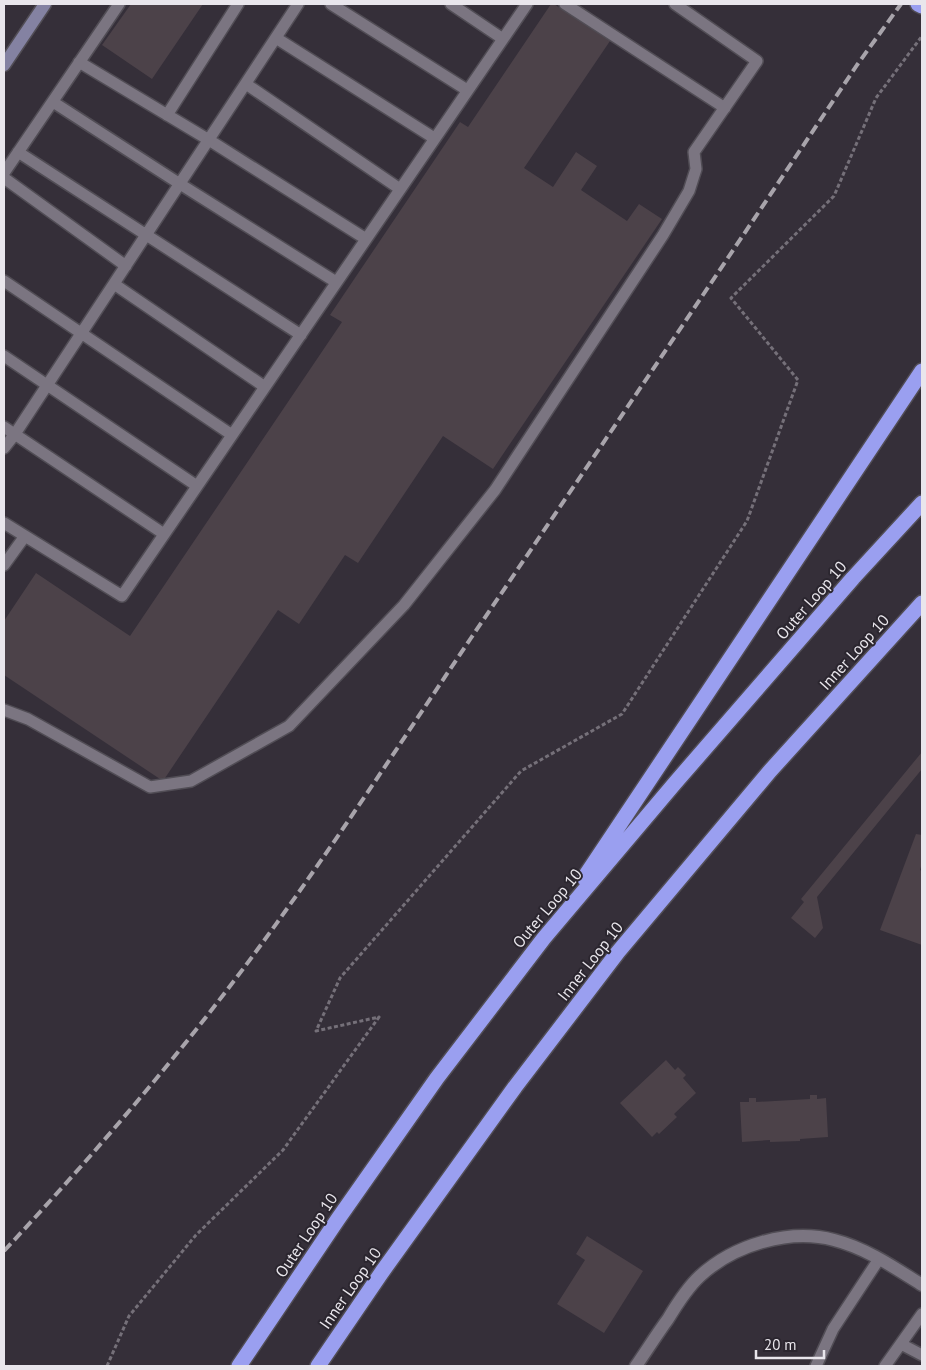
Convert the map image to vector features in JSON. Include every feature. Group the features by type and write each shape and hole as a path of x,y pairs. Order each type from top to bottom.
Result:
{"highway":[{"path":"918,4 922,6"},
{"path":"544,938 922,371"},
{"name":"Outer Loop 10","path":"238,1366 437,1078 544,938 834,600 922,503"},
{"name":"Inner Loop 10","path":"318,1366 382,1272 515,1087 618,952 770,771 922,603"}],"street":[{"path":"4,65 45,4"},
{"path":"636,1366 679,1301 699,1277 723,1258 776,1239 806,1236 834,1240 895,1267 922,1285"}],"lane":[{"path":"4,173 119,4"},
{"path":"168,115 238,4"},
{"path":"4,448 298,4"},
{"path":"331,4 468,90"},
{"path":"451,4 503,39"},
{"path":"4,523 122,596 527,4"},
{"path":"565,4 725,108"},
{"path":"4,710 28,718 150,787 191,781 289,726 404,604 495,490 663,235 689,191 696,169 694,152 757,61 675,4"},
{"path":"276,38 434,138"},
{"path":"79,62 209,140 366,239"},
{"path":"246,84 400,189"},
{"path":"53,102 336,282"},
{"path":"18,152 300,335"},
{"path":"4,178 126,266"},
{"path":"4,282 232,435"},
{"path":"114,284 265,387"},
{"path":"4,356 197,486"},
{"path":"4,428 164,534"},
{"path":"4,566 25,536"},
{"path":"816,1366 833,1329 878,1259"},
{"path":"885,1366 922,1314"},
{"path":"901,1344 922,1355"}],"path":[{"path":"107,1366 129,1316 196,1235 283,1150 378,1016 316,1031 340,978 522,771 622,714 747,521 798,380 731,298 834,196 876,98 922,36"}],"building":[{"path":"131,4 203,4 152,79 102,45"},
{"path":"551,4 554,4 610,41 524,168 553,187 576,152 597,166 581,190 627,221 639,204 662,219 493,469 443,436 358,563 345,555 299,624 278,610 163,781 4,675 4,621 36,573 130,636 342,322 330,315 460,122 468,127"},
{"path":"922,752 922,769 817,897 823,928 815,938 791,918 804,902 801,899"},
{"path":"916,834 922,835 922,863 920,870 922,871 922,945 880,930"},
{"path":"666,1060 675,1070 678,1067 686,1075 683,1078 696,1093 674,1114 677,1117 659,1134 657,1132 652,1137 620,1103"},
{"path":"810,1095 817,1095 817,1099 826,1098 828,1137 800,1139 800,1141 770,1142 770,1140 742,1142 740,1102 749,1102 749,1098 756,1098 756,1102 810,1099"},
{"path":"587,1236 643,1271 604,1333 557,1304 585,1260 576,1254"}],"railway":[{"path":"4,1251 98,1147 159,1075 218,1002 304,885 857,65 901,4"}]}
